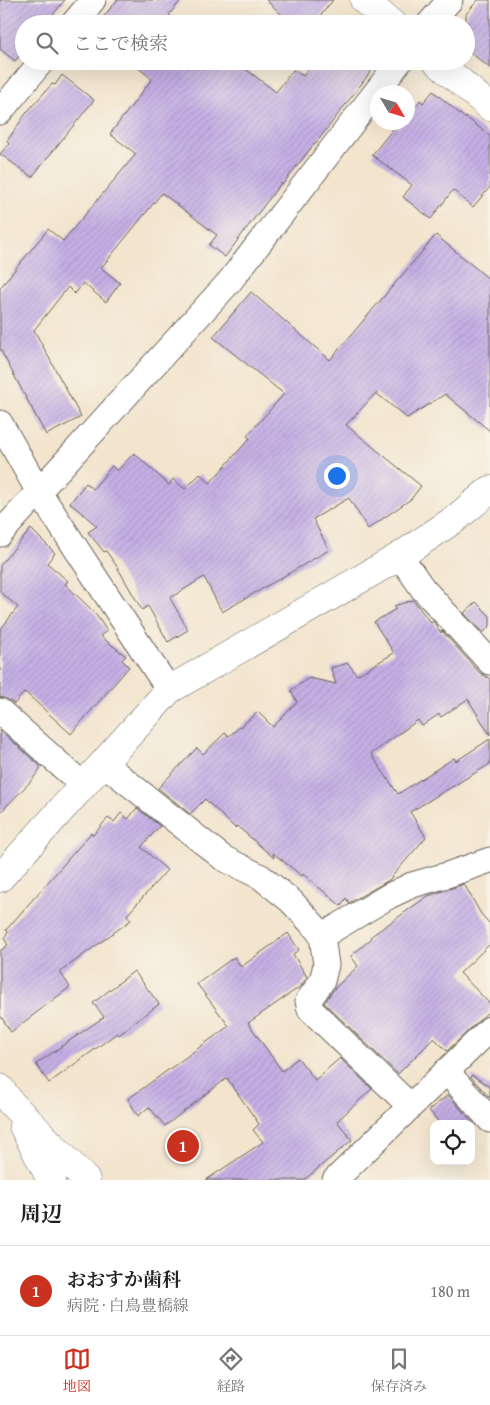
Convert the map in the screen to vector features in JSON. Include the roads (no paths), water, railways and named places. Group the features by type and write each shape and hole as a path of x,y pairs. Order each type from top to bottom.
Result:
{"street":[{"path":"80,15 93,0"},
{"path":"364,0 382,15"},
{"path":"437,15 450,0"},
{"path":"0,112 35,70"},
{"path":"0,534 230,281 393,70"},
{"path":"447,70 490,106"},
{"path":"0,423 39,492 169,690"},
{"path":"0,878 169,690 400,556 455,519 490,490"},
{"path":"400,556 423,589 490,662"},
{"path":"0,711 83,786"},
{"path":"103,764 223,858 261,877 291,901 322,936 326,965 322,981 308,1000 310,1009 410,1106"},
{"path":"322,936 404,889 490,860"},
{"path":"335,1180 490,1029"},
{"path":"446,1070 490,1120"},
{"path":"6,1095 51,1180"},
{"path":"6,1095 86,1180"}],"place":[{"name":"おおすか歯科","path":"183,1146"}]}
